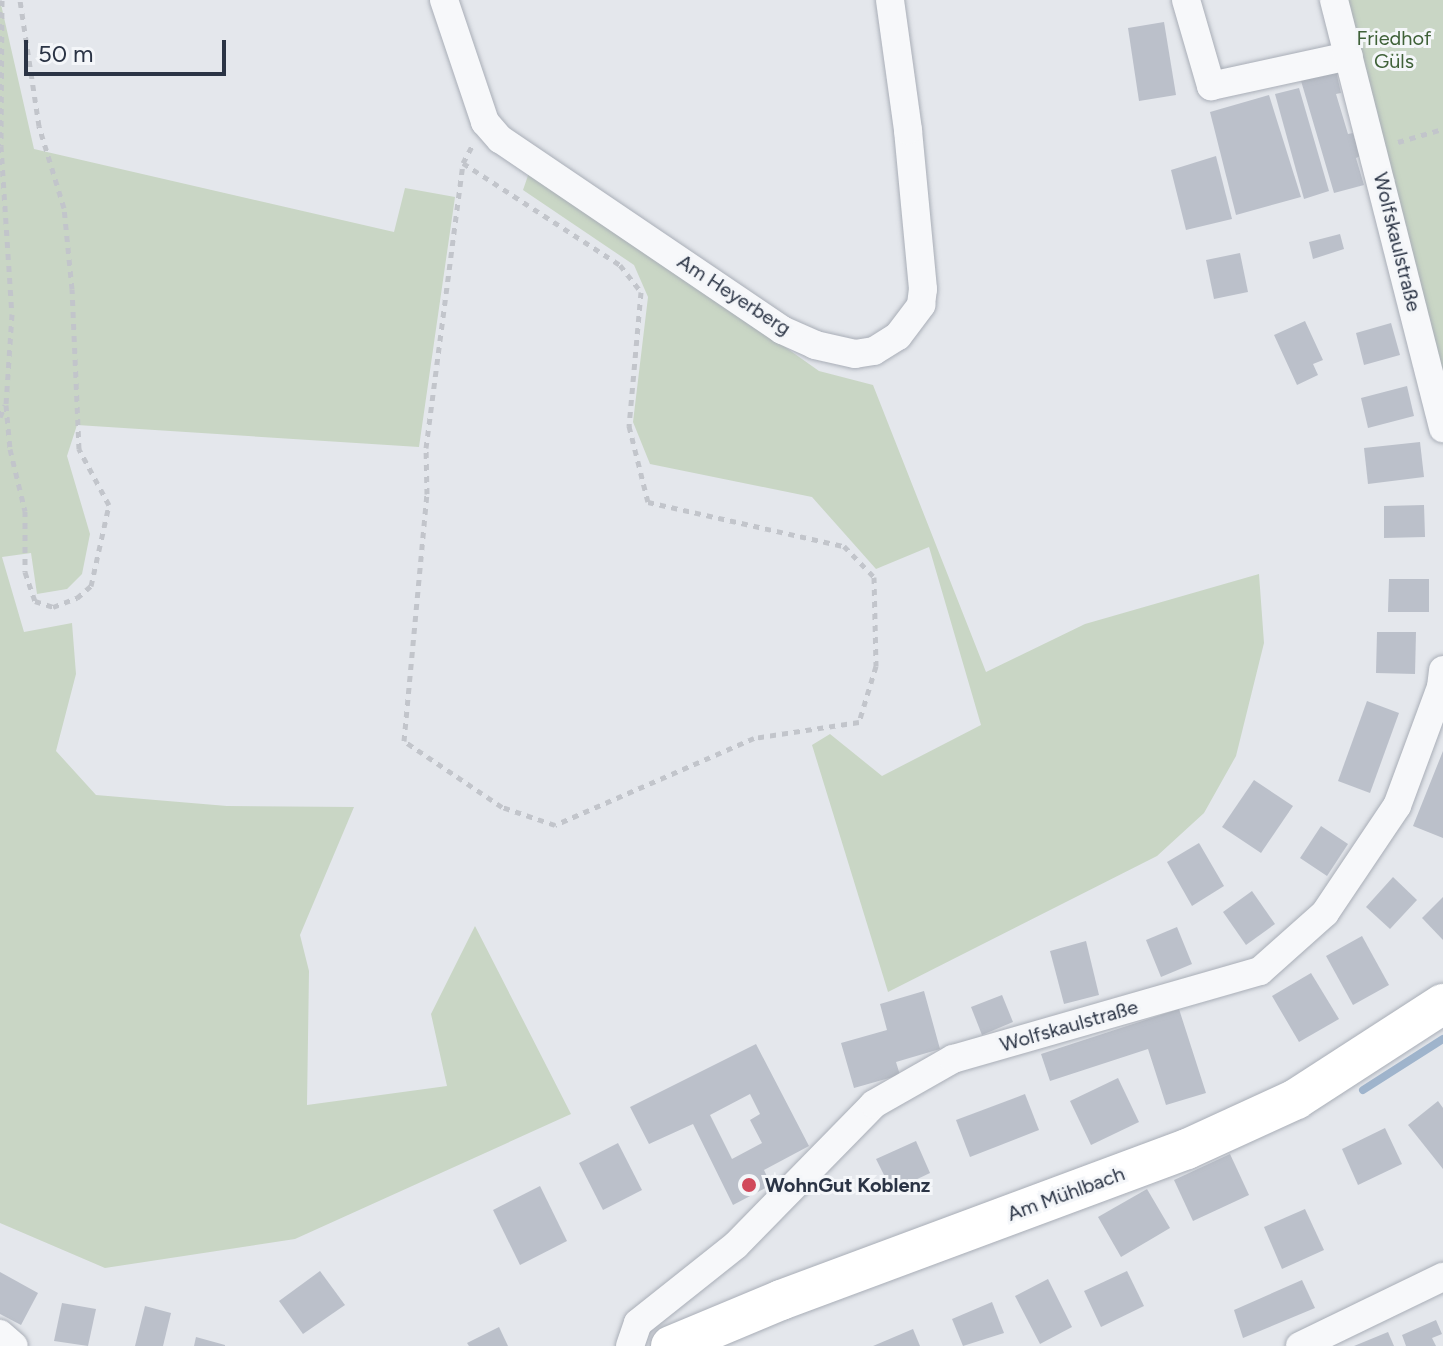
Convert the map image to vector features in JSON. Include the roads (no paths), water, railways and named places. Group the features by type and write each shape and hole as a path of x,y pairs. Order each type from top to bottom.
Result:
{"street":[{"name":"Am Heyerberg","path":"444,0 485,122 500,139 782,330 834,350 855,354 874,351 898,336 921,305 923,289 908,130 890,0"},
{"path":"1186,0 1211,86 1349,56"},
{"name":"Wolfskaulstraße","path":"1334,0 1443,428"},
{"name":"Wolfskaulstraße","path":"630,1346 638,1323 736,1245 874,1104 953,1059 1260,971 1325,913 1397,806 1441,687 1443,670"},
{"name":"Am Mühlbach","path":"671,1346 781,1300 1187,1149 1296,1099 1443,1004"},
{"path":"1300,1346 1443,1277"},
{"path":"0,1334 14,1346"}],"waterway":[{"path":"1363,1090 1443,1039"}],"place":[{"name":"WohnGut Koblenz","path":"749,1185"}],"park label":[{"name":"Friedhof Güls","path":"1394,50"}]}
